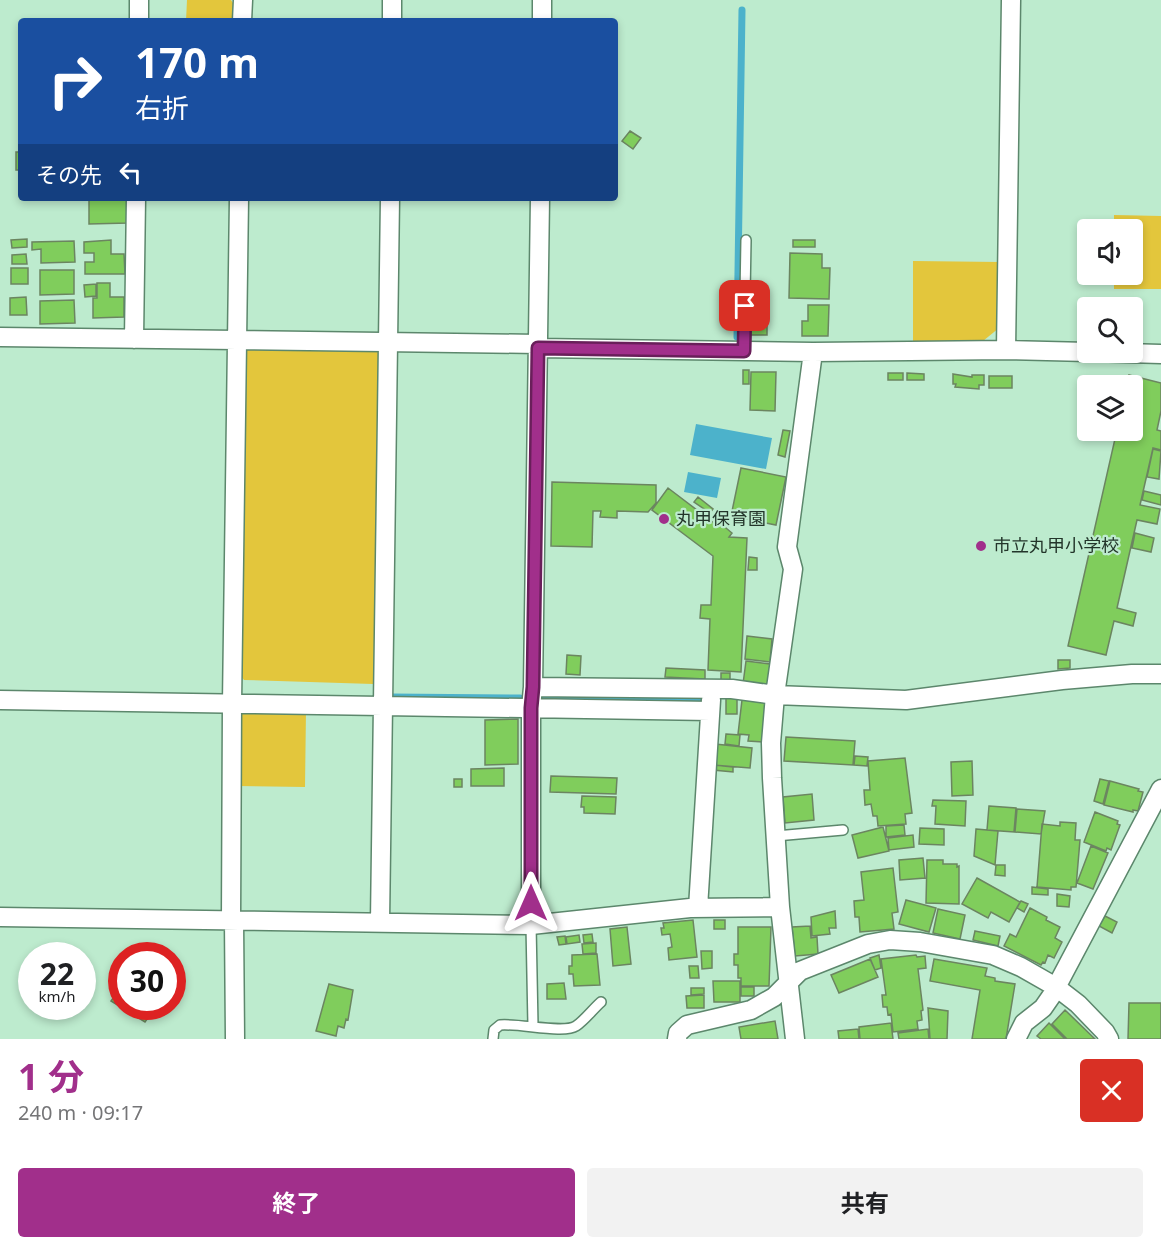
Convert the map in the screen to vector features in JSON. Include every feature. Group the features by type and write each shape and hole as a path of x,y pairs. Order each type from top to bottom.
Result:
{"street":[{"path":"139,0 139,18"},
{"path":"242,18 243,0"},
{"path":"392,0 392,18"},
{"path":"542,0 542,18"},
{"path":"1006,350 1011,0"},
{"path":"134,339 136,201"},
{"path":"235,1039 232,920 232,704 239,201"},
{"path":"380,922 390,201"},
{"path":"531,925 531,708 540,201"},
{"path":"0,337 388,342 813,352 1077,352"},
{"path":"795,1039 780,907 771,754 775,695 793,569 787,547 813,352"},
{"path":"1143,354 1161,354"},
{"path":"533,687 732,689 775,695 906,700 1062,680 1161,674"},
{"path":"698,908 712,689"},
{"path":"0,700 710,711"},
{"path":"1016,1039 1024,1023 1043,1008 1056,987 1161,789"},
{"path":"0,917 531,925 698,908 780,907"},
{"path":"677,1039 678,1033 687,1024 750,1010 774,997 800,971 868,944 890,940 920,942 993,955 1021,967 1056,987 1078,1004 1109,1039"}],"lane":[{"path":"744,351 746,240"},
{"path":"776,836 843,830"},
{"path":"531,925 533,1026"},
{"path":"493,1039 494,1030 500,1025 563,1030 576,1027 600,1002"}],"shaded area":[{"path":"187,0 231,0 235,6 235,18 186,18"},
{"path":"1114,215 1161,216 1161,289 1114,289 1114,285 1143,285 1143,219 1114,219"},
{"path":"913,261 1000,262 999,328 983,341 913,341"},
{"path":"248,348 379,350 378,678 373,684 244,680 241,676 244,352"},
{"path":"306,710 305,787 236,786 238,711"}],"water":[{"path":"696,424 772,438 766,469 690,455"},
{"path":"688,472 721,478 717,498 684,492"}],"building":[{"path":"630,131 641,138 633,149 622,141"},
{"path":"16,152 18,152 18,170 16,170"},
{"path":"89,201 128,201 128,223 89,224"},
{"path":"27,239 27,247 12,248 11,240"},
{"path":"111,240 111,254 124,254 125,274 85,274 85,262 94,262 94,253 84,253 84,242"},
{"path":"793,240 815,240 815,247 793,247"},
{"path":"74,241 75,262 41,263 41,249 32,250 32,242"},
{"path":"790,253 822,254 822,268 830,268 829,299 789,298"},
{"path":"26,254 27,264 12,264 12,255"},
{"path":"11,268 28,268 28,284 11,284"},
{"path":"40,270 74,270 74,294 40,295"},
{"path":"97,283 110,283 110,297 124,297 124,317 93,318 93,298 97,298"},
{"path":"96,284 96,296 85,297 84,285"},
{"path":"26,297 27,315 10,315 10,298"},
{"path":"74,300 75,323 40,324 40,301"},
{"path":"808,305 829,305 828,336 802,336 802,321 808,321"},
{"path":"748,310 767,311 767,335 748,335"},
{"path":"743,370 749,370 749,384 743,384"},
{"path":"751,372 776,372 775,411 750,410"},
{"path":"888,373 903,373 903,380 888,380"},
{"path":"907,373 924,374 924,380 907,380"},
{"path":"953,374 972,377 972,375 984,375 984,385 979,385 979,389 955,387"},
{"path":"989,376 1012,376 1012,388 989,388"},
{"path":"1143,378 1161,383 1161,411 1157,430 1161,431 1161,450 1153,448 1140,505 1160,509 1157,524 1137,520 1117,608 1136,613 1133,626 1114,621 1106,655 1068,646 1115,441 1143,441"},
{"path":"783,430 790,431 785,457 778,455"},
{"path":"1153,449 1161,451 1159,479 1147,477"},
{"path":"741,468 786,477 776,525 731,516"},
{"path":"552,482 656,485 656,503 648,512 617,511 617,518 600,517 601,511 593,511 592,547 551,546"},
{"path":"668,488 718,526 720,523 732,533 729,537 747,538 741,672 708,670 710,619 700,618 701,605 711,605 713,556 652,510"},
{"path":"1144,491 1161,495 1161,505 1142,500"},
{"path":"698,497 713,509 710,513 694,502"},
{"path":"1135,533 1154,538 1151,552 1132,548"},
{"path":"749,557 757,558 757,570 748,570"},
{"path":"747,636 772,639 770,662 745,659"},
{"path":"567,655 581,656 580,675 566,674"},
{"path":"1058,660 1070,660 1070,668 1058,669"},
{"path":"746,661 770,664 768,687 743,684"},
{"path":"666,668 705,670 705,679 665,677"},
{"path":"721,673 730,673 730,681 721,680"},
{"path":"726,698 737,698 737,714 726,714"},
{"path":"742,700 767,702 763,742 748,741 749,735 738,734"},
{"path":"518,719 518,764 485,765 485,720"},
{"path":"726,734 740,735 739,746 725,744"},
{"path":"786,737 855,741 853,765 784,761"},
{"path":"715,744 752,748 750,768 713,765"},
{"path":"855,756 868,757 867,766 854,765"},
{"path":"905,758 912,813 905,814 906,824 878,826 877,816 873,816 871,804 865,805 864,790 870,790 868,761"},
{"path":"972,761 973,795 952,796 951,762"},
{"path":"714,765 733,767 733,772 713,770"},
{"path":"504,768 504,786 471,786 471,769"},
{"path":"551,776 617,778 616,794 550,792"},
{"path":"454,779 462,779 462,787 454,787"},
{"path":"1100,779 1109,781 1103,804 1094,801"},
{"path":"1110,781 1143,792 1138,811 1133,810 1133,812 1104,805"},
{"path":"812,794 814,820 785,823 783,797"},
{"path":"582,796 616,797 615,814 584,813 584,807 581,807"},
{"path":"933,800 966,801 965,826 935,824 936,806 932,806"},
{"path":"989,806 1016,808 1014,832 987,830"},
{"path":"1017,809 1045,811 1041,834 1015,832"},
{"path":"1095,812 1118,821 1117,824 1120,825 1111,850 1107,848 1106,851 1084,842"},
{"path":"1060,822 1076,823 1075,840 1080,840 1076,887 1071,887 1071,890 1037,887 1042,824 1060,826"},
{"path":"904,825 905,835 886,837 886,826"},
{"path":"883,827 889,851 858,858 852,835"},
{"path":"920,828 944,829 944,845 919,844"},
{"path":"976,829 998,831 995,865 974,856"},
{"path":"913,835 914,847 889,850 888,838"},
{"path":"1091,846 1108,853 1093,889 1077,883"},
{"path":"923,858 925,878 900,880 899,860"},
{"path":"927,860 943,860 943,864 959,866 959,904 926,903"},
{"path":"996,865 1005,865 1005,876 995,875"},
{"path":"893,868 898,912 892,913 894,929 860,932 859,917 855,917 854,901 864,900 861,872"},
{"path":"977,878 1020,902 1009,922 991,912 988,918 962,904"},
{"path":"1032,887 1048,889 1048,895 1032,894"},
{"path":"1057,894 1070,896 1069,907 1057,906"},
{"path":"906,900 936,908 929,932 899,924"},
{"path":"1021,901 1028,904 1024,912 1017,908"},
{"path":"1030,908 1060,927 1055,938 1062,942 1054,958 1048,955 1045,963 1041,965 1004,946 1010,934 1016,937"},
{"path":"938,909 965,915 960,939 933,933"},
{"path":"835,911 836,928 829,928 830,934 812,936 811,917"},
{"path":"1105,916 1117,922 1112,933 1099,926"},
{"path":"693,920 697,957 669,960 668,948 672,947 670,934 662,935 663,923"},
{"path":"714,920 725,920 725,929 714,929"},
{"path":"810,926 811,938 817,937 818,954 795,956 792,927"},
{"path":"627,927 631,964 613,966 610,929"},
{"path":"738,927 771,927 769,986 741,986 741,978 738,978 738,965 734,965 734,954 738,954"},
{"path":"975,931 1000,936 998,946 973,940"},
{"path":"592,934 593,942 584,943 583,935"},
{"path":"579,935 580,942 567,944 566,937"},
{"path":"565,936 566,944 559,945 557,937"},
{"path":"596,943 596,953 583,954 582,944"},
{"path":"701,951 712,951 712,968 702,969"},
{"path":"597,954 600,985 574,986 573,974 569,974 572,955"},
{"path":"879,955 881,968 875,970 870,958"},
{"path":"916,955 917,957 925,956 926,968 918,969 922,1020 917,1021 918,1029 893,1032 891,1014 888,1015 887,1007 883,1007 882,995 886,995 881,959"},
{"path":"870,959 878,977 839,993 831,975"},
{"path":"934,959 987,968 985,976 995,978 995,981 1015,984 1006,1039 972,1039 980,990 930,981"},
{"path":"689,966 698,966 699,978 690,978"},
{"path":"713,981 740,981 740,1002 714,1002"},
{"path":"564,983 566,999 547,999 547,984"},
{"path":"329,984 353,990 348,1020 346,1019 344,1028 338,1026 336,1036 316,1031"},
{"path":"741,987 754,987 754,996 741,996"},
{"path":"691,988 704,988 704,994 691,995"},
{"path":"704,995 704,1008 687,1008 686,996"},
{"path":"1129,1003 1161,1003 1161,1039 1128,1039"},
{"path":"928,1008 948,1011 947,1039 930,1039"},
{"path":"1065,1010 1095,1039 1067,1039 1052,1024"},
{"path":"775,1021 778,1039 741,1039 739,1027"},
{"path":"891,1023 893,1039 860,1039 859,1027"},
{"path":"1049,1023 1065,1039 1041,1039 1037,1036"},
{"path":"858,1029 859,1039 839,1039 838,1031"},
{"path":"928,1029 929,1039 899,1039 898,1033"}],"waterway":[{"path":"737,337 742,10"},
{"path":"390,697 520,698"},
{"path":"544,698 699,700"}],"place":[{"name":"丸甲保育園","path":"664,519"},
{"name":"市立丸甲小学校","path":"981,546"}],"route":[{"path":"531,903 531,708 538,348 744,351 745,306"}]}
